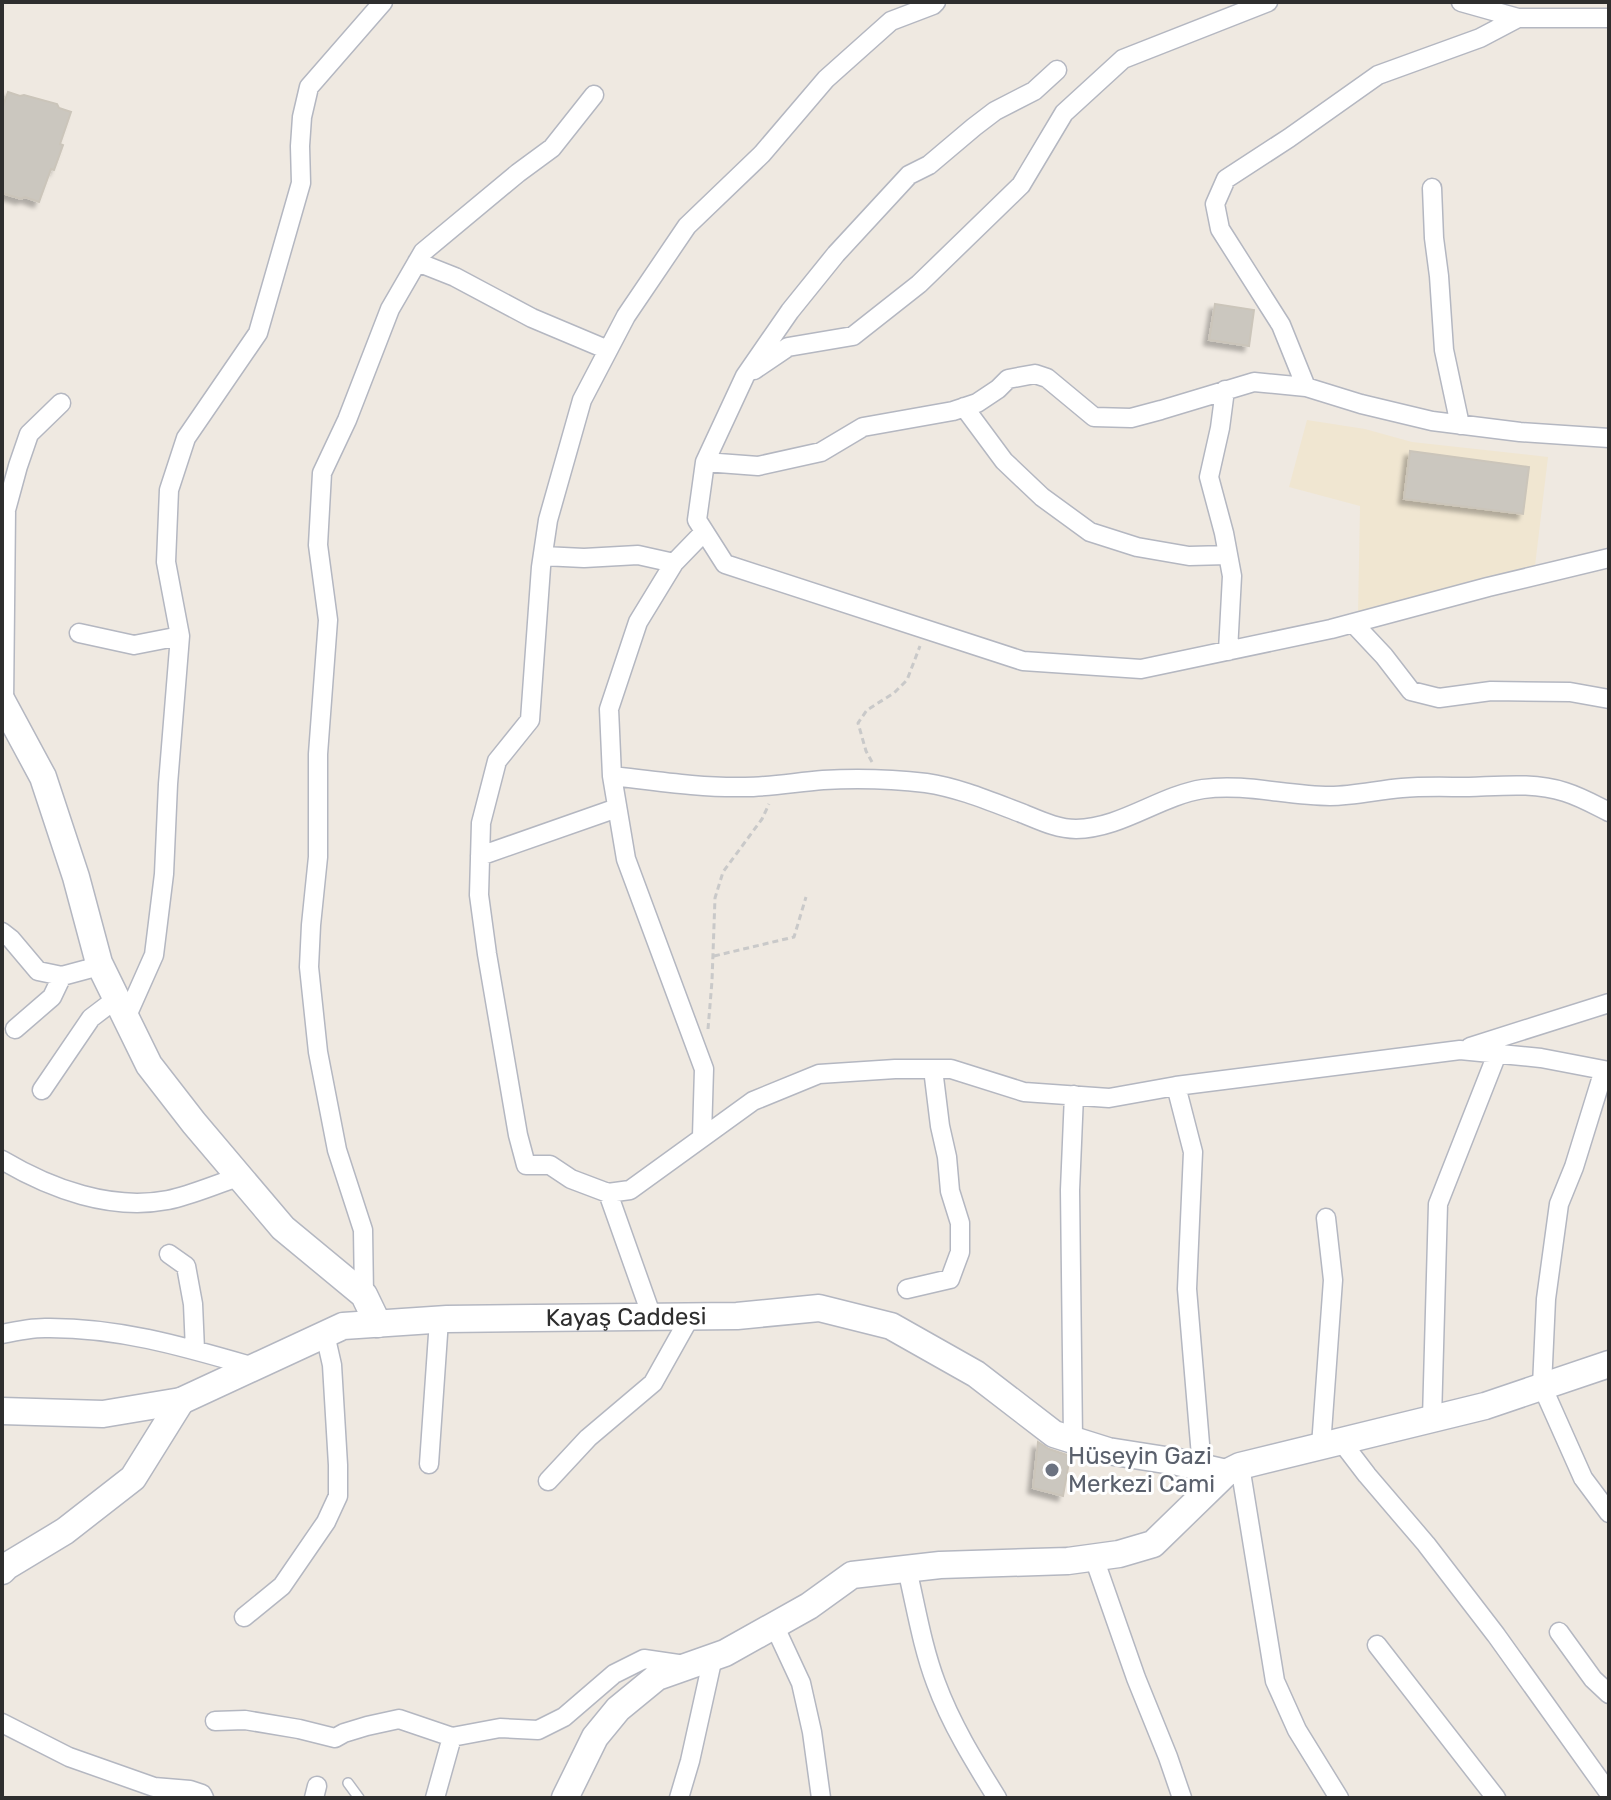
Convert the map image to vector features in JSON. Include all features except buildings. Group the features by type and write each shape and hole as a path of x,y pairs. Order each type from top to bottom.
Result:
{"street":[{"path":"42,1090 91,1018 121,1008 154,955 164,874 180,636 166,562 169,490 186,438 258,333 301,183 302,117 309,87 383,2"},
{"path":"936,2 891,21 826,79 762,154 687,226 626,316 582,400 548,520 530,720 497,761 481,823 479,895 518,1135 526,1165 550,1165 571,1179 608,1193 630,1190 753,1101 819,1074 951,1069 1024,1092 1109,1098 1176,1086 1460,1050 1609,1003"},
{"path":"1206,25 1232,2"},
{"path":"745,376 788,347 853,336 919,284 1021,185 1064,113 1123,59 1268,2"},
{"path":"1461,2 1518,18 1609,18"},
{"path":"1306,387 1281,325 1220,229 1215,204 1226,179 1378,75 1480,38 1518,18"},
{"path":"1057,70 1034,91 995,111 929,165 909,175 836,254 790,311 745,376 705,462 697,520 725,564 1023,661 1141,669 1353,623 1609,558"},
{"path":"364,1295 363,1230 337,1150 318,1052 309,967 318,857 318,754 328,620 318,545 322,473 347,420 390,309 423,252 552,148 594,95"},
{"path":"1432,188 1444,350 1460,425"},
{"path":"417,262 455,277 532,318 608,350"},
{"path":"705,462 758,466 821,452 863,427 953,411 977,403 1008,379 1035,374 1047,378 1094,417 1131,418 1254,382 1306,387 1432,421 1520,432 1609,438"},
{"path":"1225,390 1209,477 1232,576 1228,651"},
{"path":"61,403 29,434 6,510 3,703 43,777 76,877 99,963 149,1065 283,1228 364,1295 378,1324"},
{"path":"964,407 1004,461 1042,497 1090,532 1137,547 1189,556 1228,555"},
{"path":"702,1136 704,1069 626,859 612,776 609,709 638,622 674,563 704,532"},
{"path":"543,556 584,558 638,555 674,563"},
{"path":"1353,623 1411,691 1439,698 1491,691 1523,691 1570,692 1609,699"},
{"path":"79,633 134,645 180,636"},
{"path":"612,776 743,787 822,780 881,779 926,783 1056,826 1074,829 1127,818 1190,792 1225,787 1346,796 1403,788 1532,786 1581,797 1609,812"},
{"path":"480,856 617,808"},
{"path":"2,932 38,971 62,976 99,963"},
{"path":"15,1029 52,997 62,976"},
{"path":"1460,1050 1541,1058 1607,1070 1559,1204 1546,1299 1542,1386 1583,1478 1609,1513"},
{"path":"1432,1419 1438,1204 1497,1054"},
{"path":"907,1289 950,1279 960,1252 960,1223 950,1191 933,1069"},
{"path":"1176,1086 1193,1152 1187,1289 1223,1469 1275,1681 1297,1730 1339,1798"},
{"path":"1073,1439 1070,1190 1074,1095"},
{"path":"2,1160 43,1182 100,1199 134,1203 170,1199 239,1177"},
{"path":"608,1193 652,1317"},
{"path":"1326,1218 1333,1280 1331,1443 1367,1475 1426,1544 1496,1635 1609,1793"},
{"path":"169,1254 186,1266 193,1304 195,1350"},
{"name":"Kayaş Caddesi","path":"2,1411 103,1414 181,1401 343,1326 439,1320 737,1316 819,1308 891,1326 976,1374 1054,1434 1108,1451 1223,1469"},
{"path":"548,1481 588,1438 653,1383 690,1317"},
{"path":"429,1464 439,1320"},
{"path":"2,1334 42,1328 103,1330 172,1343 254,1367"},
{"path":"244,1617 282,1586 326,1522 338,1496 332,1365 325,1334"},
{"path":"565,1798 595,1737 618,1709 657,1677 725,1653 809,1606 852,1575 940,1565 1068,1561 1119,1554 1153,1544 1223,1469 1485,1406 1609,1364"},
{"path":"4,1566 65,1531 133,1478 181,1401"},
{"path":"1094,1558 1182,1798"},
{"path":"907,1569 922,1638 936,1683 960,1737 997,1798"},
{"path":"774,1625 801,1683 812,1732 821,1798"},
{"path":"1559,1632 1593,1679 1609,1694"},
{"path":"1377,1645 1496,1798"},
{"path":"215,1721 245,1720 335,1738 399,1719 452,1737 500,1728 538,1730 564,1717 614,1674 644,1659 701,1662"},
{"path":"679,1798 690,1761 701,1662"},
{"path":"2,1723 69,1757 154,1787 190,1790 202,1794 204,1798"},
{"path":"435,1798 452,1737"}],"lane":[{"path":"348,1783 359,1798"}],"path":[{"path":"881,779 866,751 858,723 867,710 894,693 907,680 927,630"},
{"path":"704,1069 715,898 723,872 762,819 779,786"},
{"path":"713,956 794,937 806,897"}],"shaded area":[{"path":"1307,420 1365,429 1412,442 1548,457 1535,566 1429,600 1358,615 1360,506 1289,487"}],"place":[{"name":"Hüseyin Gazi Merkezi Cami","path":"1052,1470"}]}
